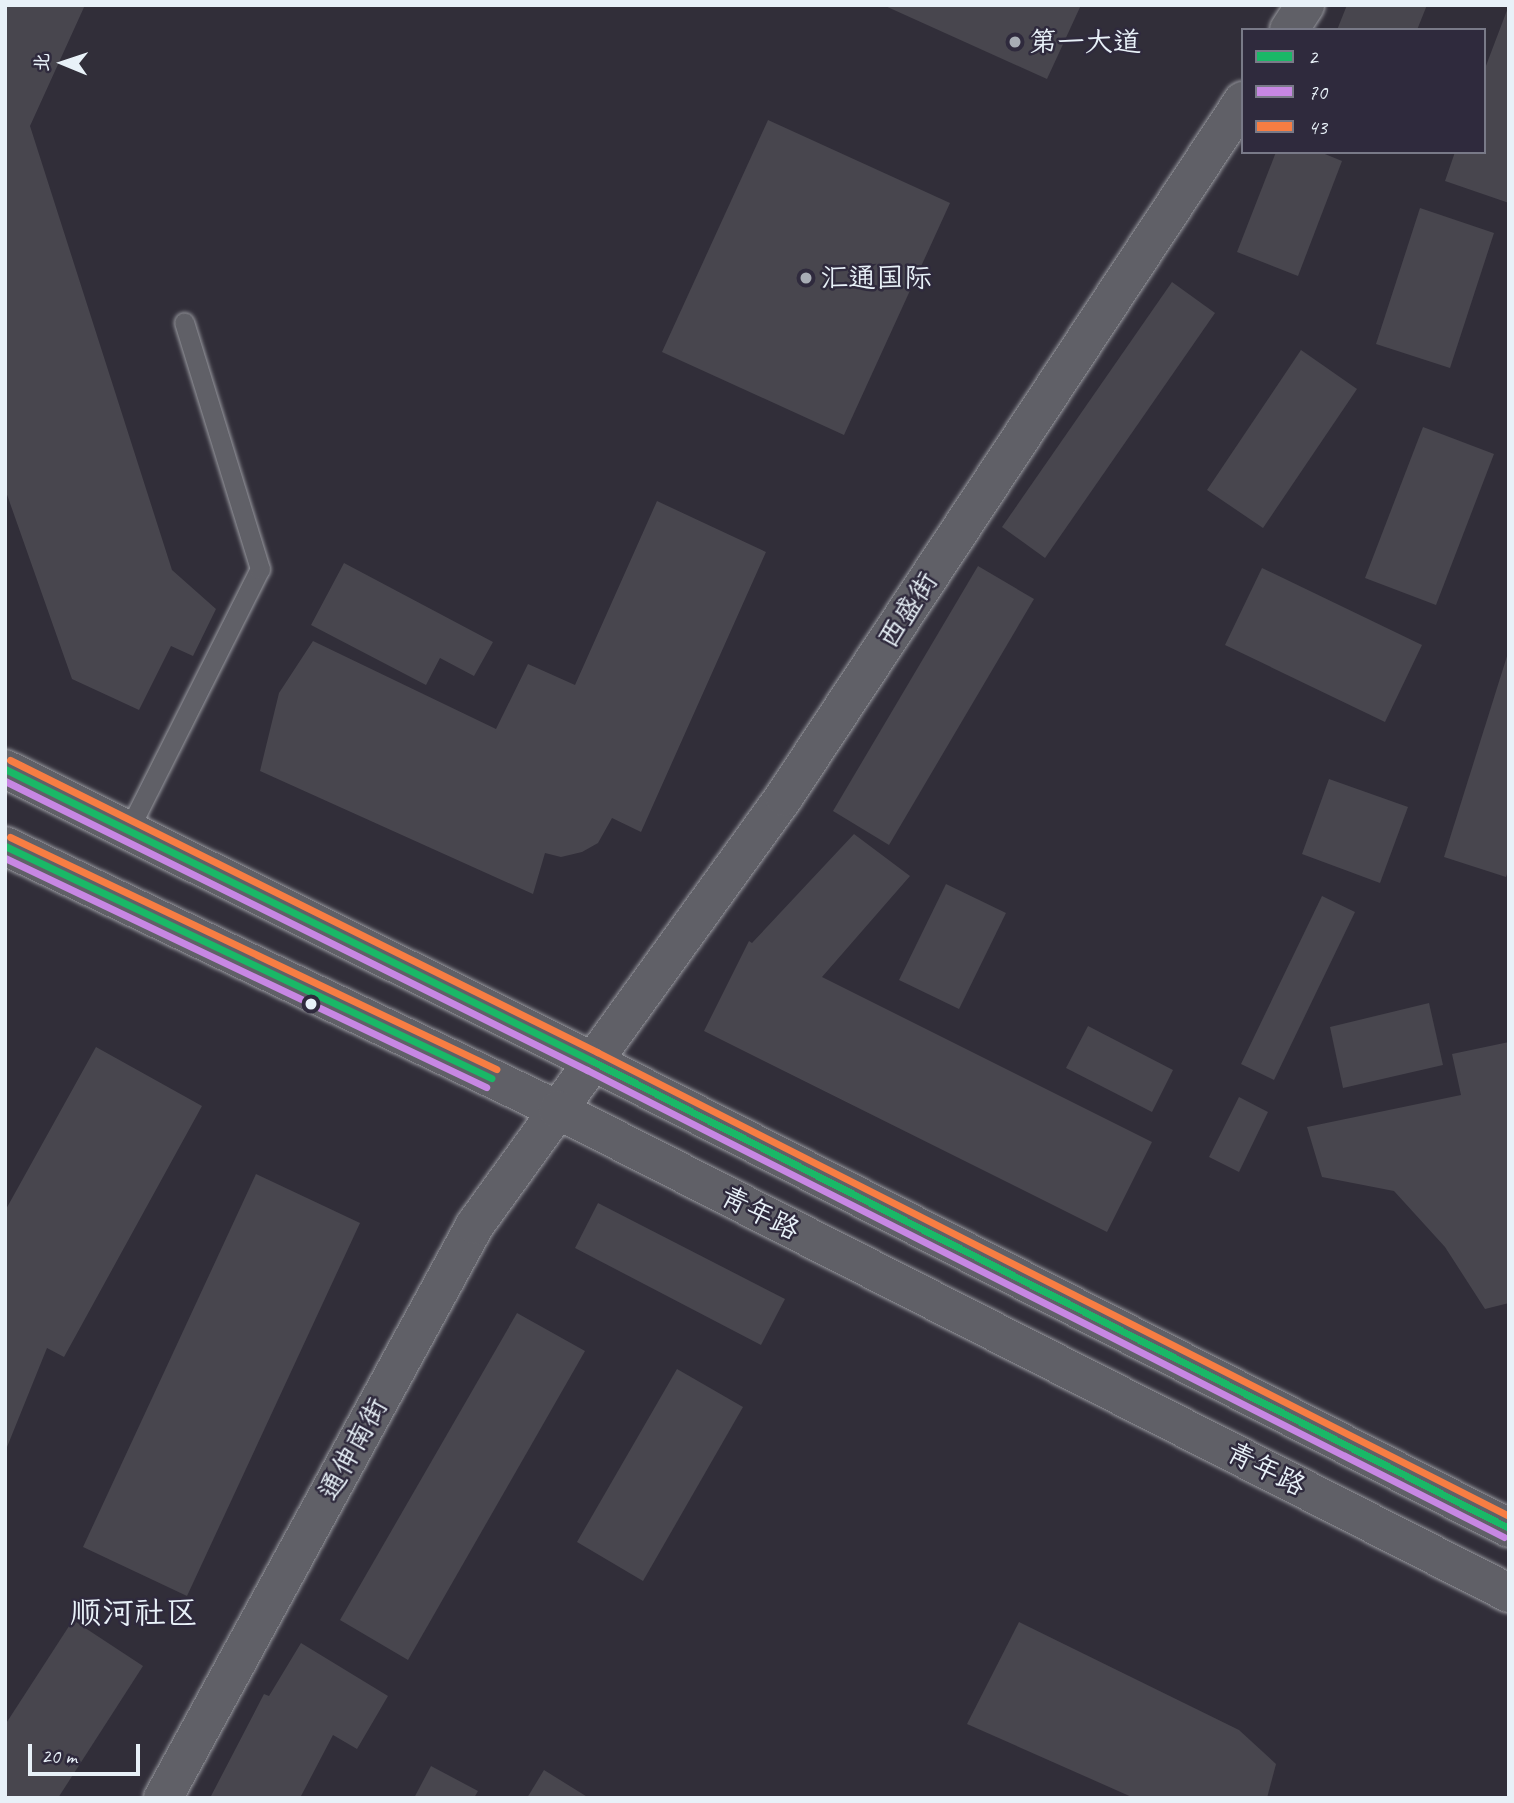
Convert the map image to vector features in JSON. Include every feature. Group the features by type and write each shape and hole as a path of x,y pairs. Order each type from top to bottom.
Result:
{"main road":[{"path":"1290,28 1306,5"},
{"name":"西盛街","path":"558,1110 784,797 1241,104"},
{"name":"青年路","path":"5,769 592,1061 1509,1528"},
{"name":"青年路","path":"5,845 558,1110 1509,1593"},
{"name":"通伸南街","path":"163,1798 475,1225 558,1110"}],"lane":[{"path":"129,829 260,569 184,322"}],"building":[{"path":"5,5 85,5 30,126 172,570 216,609 193,656 171,646 139,710 72,679 5,489"},
{"name":"第一大道","path":"883,5 1081,5 1047,79"},
{"path":"1347,5 1427,5 1418,28 1338,28"},
{"path":"1509,5 1509,203 1445,181 1454,154 1486,154 1486,66"},
{"name":"汇通国际","path":"768,120 950,203 844,435 662,352"},
{"path":"1275,154 1325,154 1342,161 1298,276 1237,252"},
{"path":"1420,208 1494,233 1450,368 1376,344"},
{"path":"1172,282 1215,313 1045,558 1002,527"},
{"path":"1301,350 1357,389 1263,528 1207,490"},
{"path":"1423,427 1494,454 1436,605 1365,578"},
{"path":"657,501 766,552 641,832 612,818 598,843 582,852 561,857 545,853 533,894 260,771 279,693 313,641 496,729 528,664 575,685"},
{"path":"344,563 493,642 474,676 440,658 426,685 311,625"},
{"path":"978,566 1034,599 889,845 833,811"},
{"path":"1262,568 1422,645 1385,722 1225,645"},
{"path":"1508,653 1509,868 1506,877 1444,857"},
{"path":"1329,779 1408,807 1380,883 1302,854"},
{"path":"854,834 910,876 822,977 1152,1142 1107,1232 704,1031 749,941 752,943"},
{"path":"946,884 1006,913 959,1009 899,980"},
{"path":"1322,896 1355,912 1274,1080 1241,1064"},
{"path":"1429,1003 1443,1065 1343,1088 1330,1027"},
{"path":"1088,1026 1173,1070 1152,1112 1066,1068"},
{"path":"1509,1042 1509,1303 1485,1309 1445,1247 1394,1191 1322,1177 1307,1127 1461,1095 1452,1054"},
{"path":"96,1047 202,1106 64,1357 47,1348 5,1452 5,1211"},
{"path":"1239,1097 1268,1112 1239,1172 1209,1157"},
{"path":"256,1174 360,1223 187,1596 83,1547"},
{"path":"598,1203 785,1299 761,1345 575,1248"},
{"path":"517,1313 585,1351 408,1660 340,1620"},
{"path":"677,1369 743,1407 643,1581 577,1542"},
{"path":"73,1620 143,1666 58,1798 5,1798 5,1725"},
{"path":"1019,1622 1239,1730 1276,1764 1267,1798 1134,1798 967,1724"},
{"path":"301,1643 388,1696 357,1749 333,1735 300,1798 210,1798 264,1694 269,1696"},
{"path":"431,1766 478,1791 474,1798 414,1798"},
{"path":"544,1770 589,1798 527,1798"}],"transit line":[{"name":"43","path":"10,760 597,1052 1509,1516"},
{"name":"2","path":"5,769 592,1061 1509,1528"},
{"name":"70","path":"5,781 587,1070 1504,1537"},
{"name":"43","path":"10,837 496,1069"},
{"name":"2","path":"5,846 491,1078"},
{"name":"70","path":"5,858 486,1087"}],"place":[{"name":"第一大道","path":"1015,42"},
{"name":"汇通国际","path":"806,278"}],"district":[{"name":"顺河社区","path":"134,1613"}]}
